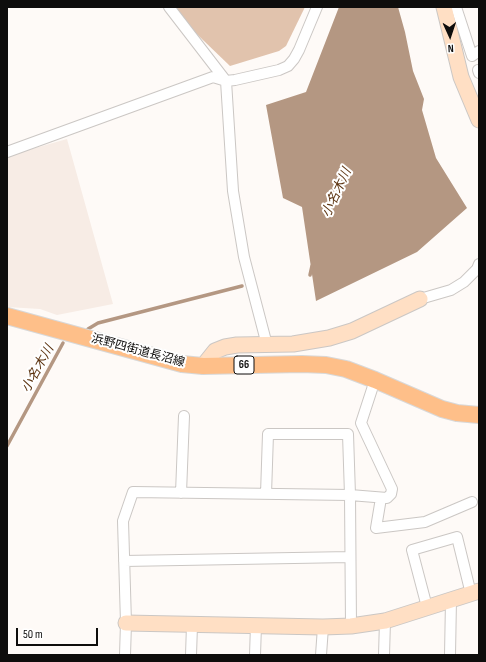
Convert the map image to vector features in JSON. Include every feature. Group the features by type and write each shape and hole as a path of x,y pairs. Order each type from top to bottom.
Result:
{"main road":[{"name":"浜野四街道長沼線","path":"7,316 182,364 203,366 302,364 326,365 346,369 442,409 479,416"}],"street":[{"path":"169,7 226,80 233,191 244,257 267,346"},
{"path":"7,152 213,77 226,80 235,80 279,70 288,66 299,50 318,7"},
{"path":"444,7 461,77 479,120"},
{"path":"456,7 472,56 479,51"},
{"path":"479,70 479,73"},
{"path":"203,366 215,352 225,347 237,345 267,346 293,344 329,338 352,331 420,299 451,290 464,282 477,269 479,264"},
{"path":"125,655 126,623 123,521 132,492 350,495 387,498 391,494 392,489 361,422 375,380"},
{"path":"181,493 184,416"},
{"path":"266,494 268,434 348,434 351,626"},
{"path":"381,498 376,528 425,522 472,502"},
{"path":"126,623 322,627 351,626 385,621 475,593 456,536 412,550 427,607"},
{"path":"124,561 350,558"},
{"path":"450,655 451,600"},
{"path":"384,655 385,621"},
{"path":"191,655 192,625"},
{"path":"255,655 256,625"},
{"path":"321,655 322,627"}],"shaded area":[{"path":"174,7 305,7 286,46 279,51 230,66 178,16"},
{"path":"67,139 113,304 57,315 40,309 7,307 7,156"}],"water":[{"path":"339,7 398,7 413,71 424,99 422,110 436,158 467,208 417,252 316,301 302,207 283,198 266,105 306,92"}],"waterway":[{"name":"小名木川","path":"310,275 312,266"},
{"name":"小名木川","path":"88,329 98,323 242,286"},
{"name":"小名木川","path":"7,446 63,343"}]}
